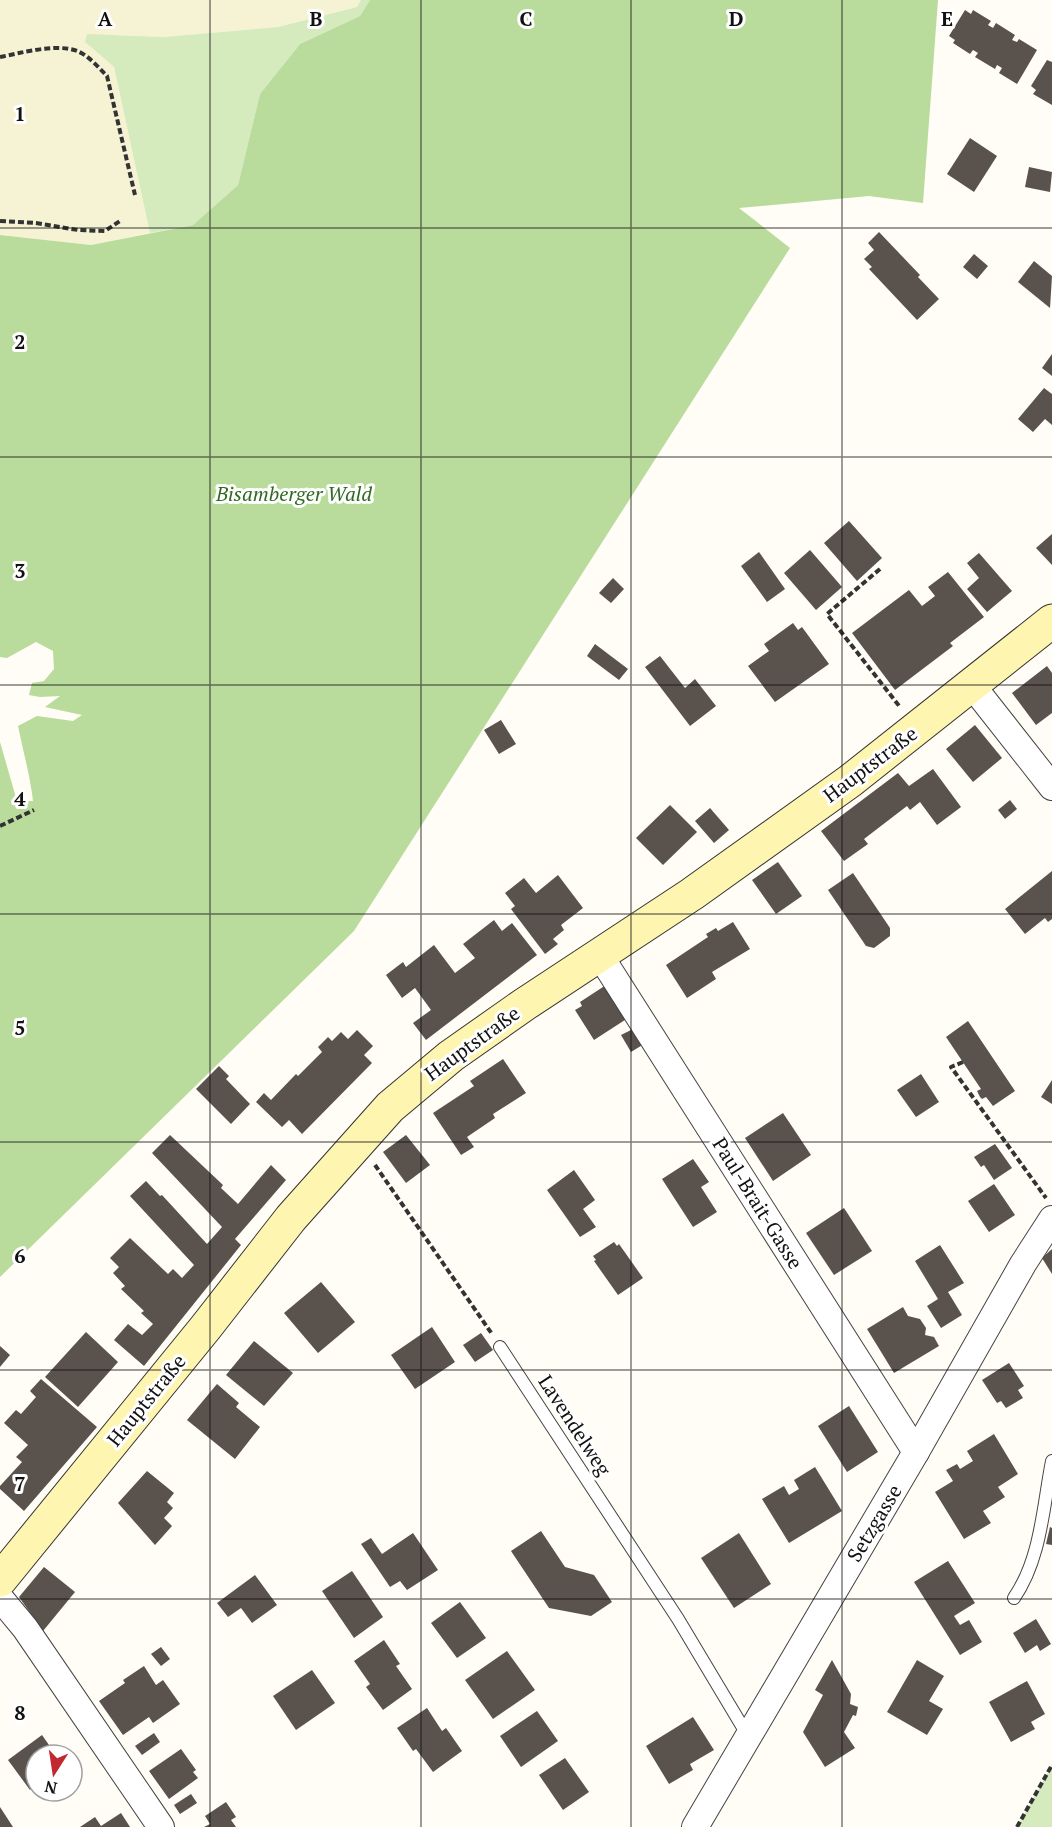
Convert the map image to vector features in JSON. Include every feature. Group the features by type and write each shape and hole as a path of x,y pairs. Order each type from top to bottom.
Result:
{"main road":[{"name":"Hauptstraße","path":"0,1580 206,1327 291,1218 390,1107 451,1056 599,954 701,888 850,781 1052,621"}],"street":[{"path":"971,684 1052,787"},
{"name":"Paul-Brait-Gasse","path":"599,954 916,1452"},
{"name":"Setzgasse","path":"695,1827 916,1452 1023,1264 1050,1210"},
{"path":"0,1598 25,1628 161,1827"}],"lane":[{"name":"Lavendelweg","path":"500,1347 678,1619 748,1736"},
{"path":"1014,1598 1024,1584 1033,1563 1052,1461"}],"path":[{"path":"0,57 60,48 78,51 107,75 135,195"},
{"path":"0,221 105,231 120,221"},
{"path":"880,569 826,614 917,728"},
{"path":"0,826 34,810"},
{"path":"963,1062 951,1067 1050,1210"},
{"path":"976,1101 980,1097"},
{"path":"357,1142 464,1292 500,1347"},
{"path":"1017,1827 1052,1765"}],"shaded area":[{"path":"0,0 361,0 357,7 278,27 164,37 118,35 85,42 114,67 150,233 91,245 0,235"}],"green space":[{"path":"361,0 370,0 360,16 300,44 260,94 238,185 193,225 150,233 114,67 85,42 87,34 164,37 278,27 357,7"},
{"name":"Bisamberger Wald","path":"370,0 938,0 923,203 869,196 739,208 790,248 354,931 0,1277 0,742 17,801 33,801 18,726 37,716 73,721 82,715 45,707 60,696 29,695 32,683 44,681 54,669 53,651 36,642 7,658 0,657 0,235 91,245 193,225 238,185 260,94 300,44 360,16"},
{"path":"1052,1765 1052,1827 1017,1827"}],"building":[{"path":"965,10 971,14 973,10 991,21 988,25 993,28 996,23 1015,35 1012,40 1017,42 1019,39 1037,50 1017,84 999,73 1002,68 997,65 995,69 975,57 978,53 973,50 970,54 953,43 955,40 949,36"},
{"path":"1047,60 1052,62 1052,105 1033,94 1036,90 1031,86"},
{"path":"970,138 997,156 974,192 947,174"},
{"path":"1029,167 1052,172 1050,192 1025,187"},
{"path":"879,232 920,275 918,277 939,299 917,320 869,269 872,267 864,259 874,250 868,243"},
{"path":"974,254 988,266 977,279 963,267"},
{"path":"1034,261 1052,276 1050,308 1018,282"},
{"path":"1052,354 1052,376 1042,368"},
{"path":"1044,388 1052,394 1052,425 1045,419 1033,432 1018,419"},
{"path":"849,521 882,558 857,581 824,543"},
{"path":"1052,534 1052,565 1036,548"},
{"path":"810,550 842,587 816,610 784,573"},
{"path":"759,552 785,589 767,602 741,566"},
{"path":"979,553 1012,591 987,612 967,589 979,578 967,563"},
{"path":"948,572 984,617 950,643 953,646 895,690 852,633 909,590 922,606 935,596 928,587"},
{"path":"613,578 624,589 611,603 599,593"},
{"path":"793,623 798,630 802,627 829,664 775,702 748,666 769,651 764,644"},
{"path":"595,644 628,669 619,680 587,656"},
{"path":"660,656 685,688 695,679 716,706 690,726 645,667"},
{"path":"1047,666 1052,673 1052,713 1036,725 1012,693"},
{"path":"501,720 516,744 499,754 484,730"},
{"path":"975,725 1002,758 973,782 946,749"},
{"path":"933,769 961,807 937,825 920,802 910,810 907,806 864,839 868,844 844,861 821,831 898,773 909,786"},
{"path":"1010,800 1017,809 1005,819 998,810"},
{"path":"670,805 697,832 663,865 636,838"},
{"path":"710,808 729,830 714,843 695,821"},
{"path":"778,862 802,896 776,914 752,880"},
{"path":"1052,871 1052,919 1048,922 1045,918 1025,934 1005,909"},
{"path":"853,873 890,928 890,936 874,948 866,946 828,890"},
{"path":"558,875 583,908 561,925 564,930 553,939 558,944 545,954 511,909 515,906 505,893 524,878 536,893"},
{"path":"494,920 502,931 512,923 537,955 426,1040 413,1023 431,1010 415,988 402,998 386,975 403,962 406,967 434,945 455,973 475,958 463,944"},
{"path":"733,922 750,949 712,972 716,979 687,998 666,965 708,937 706,934 716,928 718,931"},
{"path":"606,985 628,1018 594,1040 575,1010 582,1006 580,1002"},
{"path":"968,1021 1015,1091 993,1106 986,1097 982,1099 980,1097 977,1091 981,1089 946,1037"},
{"path":"635,1028 644,1044 631,1052 621,1035"},
{"path":"357,1030 373,1046 364,1055 372,1063 302,1134 289,1120 282,1127 256,1102 264,1093 271,1100 296,1074 298,1076 322,1052 318,1047 328,1037 332,1041 341,1032 348,1039"},
{"path":"503,1059 526,1093 493,1114 495,1118 467,1137 474,1147 461,1155 433,1113 474,1086 470,1081"},
{"path":"219,1066 229,1076 226,1079 250,1104 231,1124 196,1089"},
{"path":"921,1074 939,1102 916,1117 897,1090"},
{"path":"1052,1080 1052,1104 1041,1097"},
{"path":"783,1113 811,1155 773,1181 745,1138"},
{"path":"170,1135 223,1185 221,1188 238,1204 271,1165 286,1180 235,1239 241,1245 144,1366 114,1340 128,1324 142,1335 153,1324 141,1313 144,1311 121,1289 125,1286 113,1273 119,1267 110,1258 130,1238 168,1274 173,1269 182,1278 194,1265 130,1196 146,1181 207,1244 222,1227 152,1153"},
{"path":"406,1135 430,1165 406,1183 383,1152"},
{"path":"995,1144 1012,1168 994,1180 984,1165 981,1167 974,1157"},
{"path":"693,1159 709,1182 701,1187 717,1212 693,1227 662,1179"},
{"path":"574,1170 595,1200 583,1209 596,1227 580,1237 547,1190"},
{"path":"994,1184 1015,1215 989,1232 968,1201"},
{"path":"844,1208 872,1251 834,1275 806,1233"},
{"path":"614,1242 617,1246 619,1244 643,1278 618,1295 594,1261 596,1260 593,1256"},
{"path":"940,1245 964,1283 948,1292 962,1315 941,1328 927,1306 938,1299 915,1261"},
{"path":"1052,1249 1052,1274 1042,1258"},
{"path":"321,1282 355,1322 318,1353 284,1313"},
{"path":"903,1307 908,1316 920,1319 926,1328 925,1335 934,1337 939,1346 894,1373 867,1329"},
{"path":"432,1327 455,1362 415,1389 391,1355"},
{"path":"86,1332 118,1362 78,1407 45,1377"},
{"path":"481,1333 493,1350 475,1362 463,1345"},
{"path":"254,1341 293,1373 264,1406 226,1375"},
{"path":"0,1346 10,1355 0,1367"},
{"path":"1009,1363 1024,1386 1018,1390 1023,1398 1006,1408 1001,1401 997,1403 982,1380"},
{"path":"41,1379 97,1427 24,1511 0,1489 0,1486 22,1462 16,1457 28,1445 4,1423 16,1410 21,1414 36,1397 30,1391"},
{"path":"217,1384 239,1403 236,1407 260,1427 235,1459 187,1420"},
{"path":"849,1406 878,1452 847,1472 818,1426"},
{"path":"994,1434 1018,1474 998,1487 1005,1497 983,1511 991,1523 964,1539 935,1492 953,1481 946,1470 957,1464 960,1469 973,1461 967,1451"},
{"path":"815,1467 842,1511 789,1543 762,1499 784,1486 789,1495 799,1489 794,1480"},
{"path":"147,1471 174,1493 167,1502 173,1508 164,1518 172,1526 155,1545 118,1503"},
{"path":"1050,1527 1052,1528 1052,1545 1046,1544"},
{"path":"541,1531 565,1567 594,1575 612,1602 591,1616 549,1608 511,1551"},
{"path":"413,1533 438,1570 407,1590 400,1581 390,1587 361,1544 371,1538 382,1554"},
{"path":"739,1533 771,1584 734,1608 701,1558"},
{"path":"948,1561 975,1603 954,1616 960,1625 969,1620 982,1642 960,1655 914,1582"},
{"path":"44,1567 75,1592 43,1631 19,1597"},
{"path":"352,1571 383,1617 354,1638 322,1591"},
{"path":"255,1575 277,1605 252,1623 241,1608 228,1617 217,1603"},
{"path":"460,1602 486,1638 457,1658 431,1623"},
{"path":"1036,1619 1051,1644 1040,1651 1037,1645 1025,1653 1013,1633"},
{"path":"384,1640 400,1664 396,1666 412,1689 383,1710 366,1687 370,1684 354,1661"},
{"path":"161,1647 170,1659 161,1666 151,1654"},
{"path":"507,1651 535,1690 493,1719 465,1680"},
{"path":"832,1660 851,1694 850,1704 858,1707 856,1716 853,1715 844,1732 855,1748 825,1767 803,1732 823,1695 815,1690"},
{"path":"917,1660 944,1676 929,1701 943,1709 927,1735 887,1712"},
{"path":"144,1666 156,1685 163,1680 180,1704 153,1723 149,1717 123,1735 99,1701 125,1683 123,1680"},
{"path":"312,1670 335,1703 296,1730 273,1696"},
{"path":"1027,1681 1045,1714 1031,1722 1035,1729 1011,1742 989,1702"},
{"path":"427,1708 442,1731 446,1728 462,1751 433,1772 416,1749 413,1751 397,1728"},
{"path":"537,1711 558,1741 521,1767 500,1736"},
{"path":"693,1717 714,1750 690,1764 693,1770 669,1784 646,1746"},
{"path":"154,1733 160,1742 142,1755 135,1746"},
{"path":"42,1735 48,1743 31,1743"},
{"path":"24,1748 24,1782 8,1760"},
{"path":"181,1749 196,1770 193,1772 198,1778 169,1799 149,1771"},
{"path":"565,1758 589,1792 563,1810 539,1775"},
{"path":"191,1794 197,1803 180,1814 174,1805"},
{"path":"226,1802 236,1817 231,1820 236,1827 204,1827 210,1824 205,1816"},
{"path":"0,1807 13,1827 0,1827"},
{"path":"121,1813 130,1827 80,1827 95,1817 101,1826"}]}
